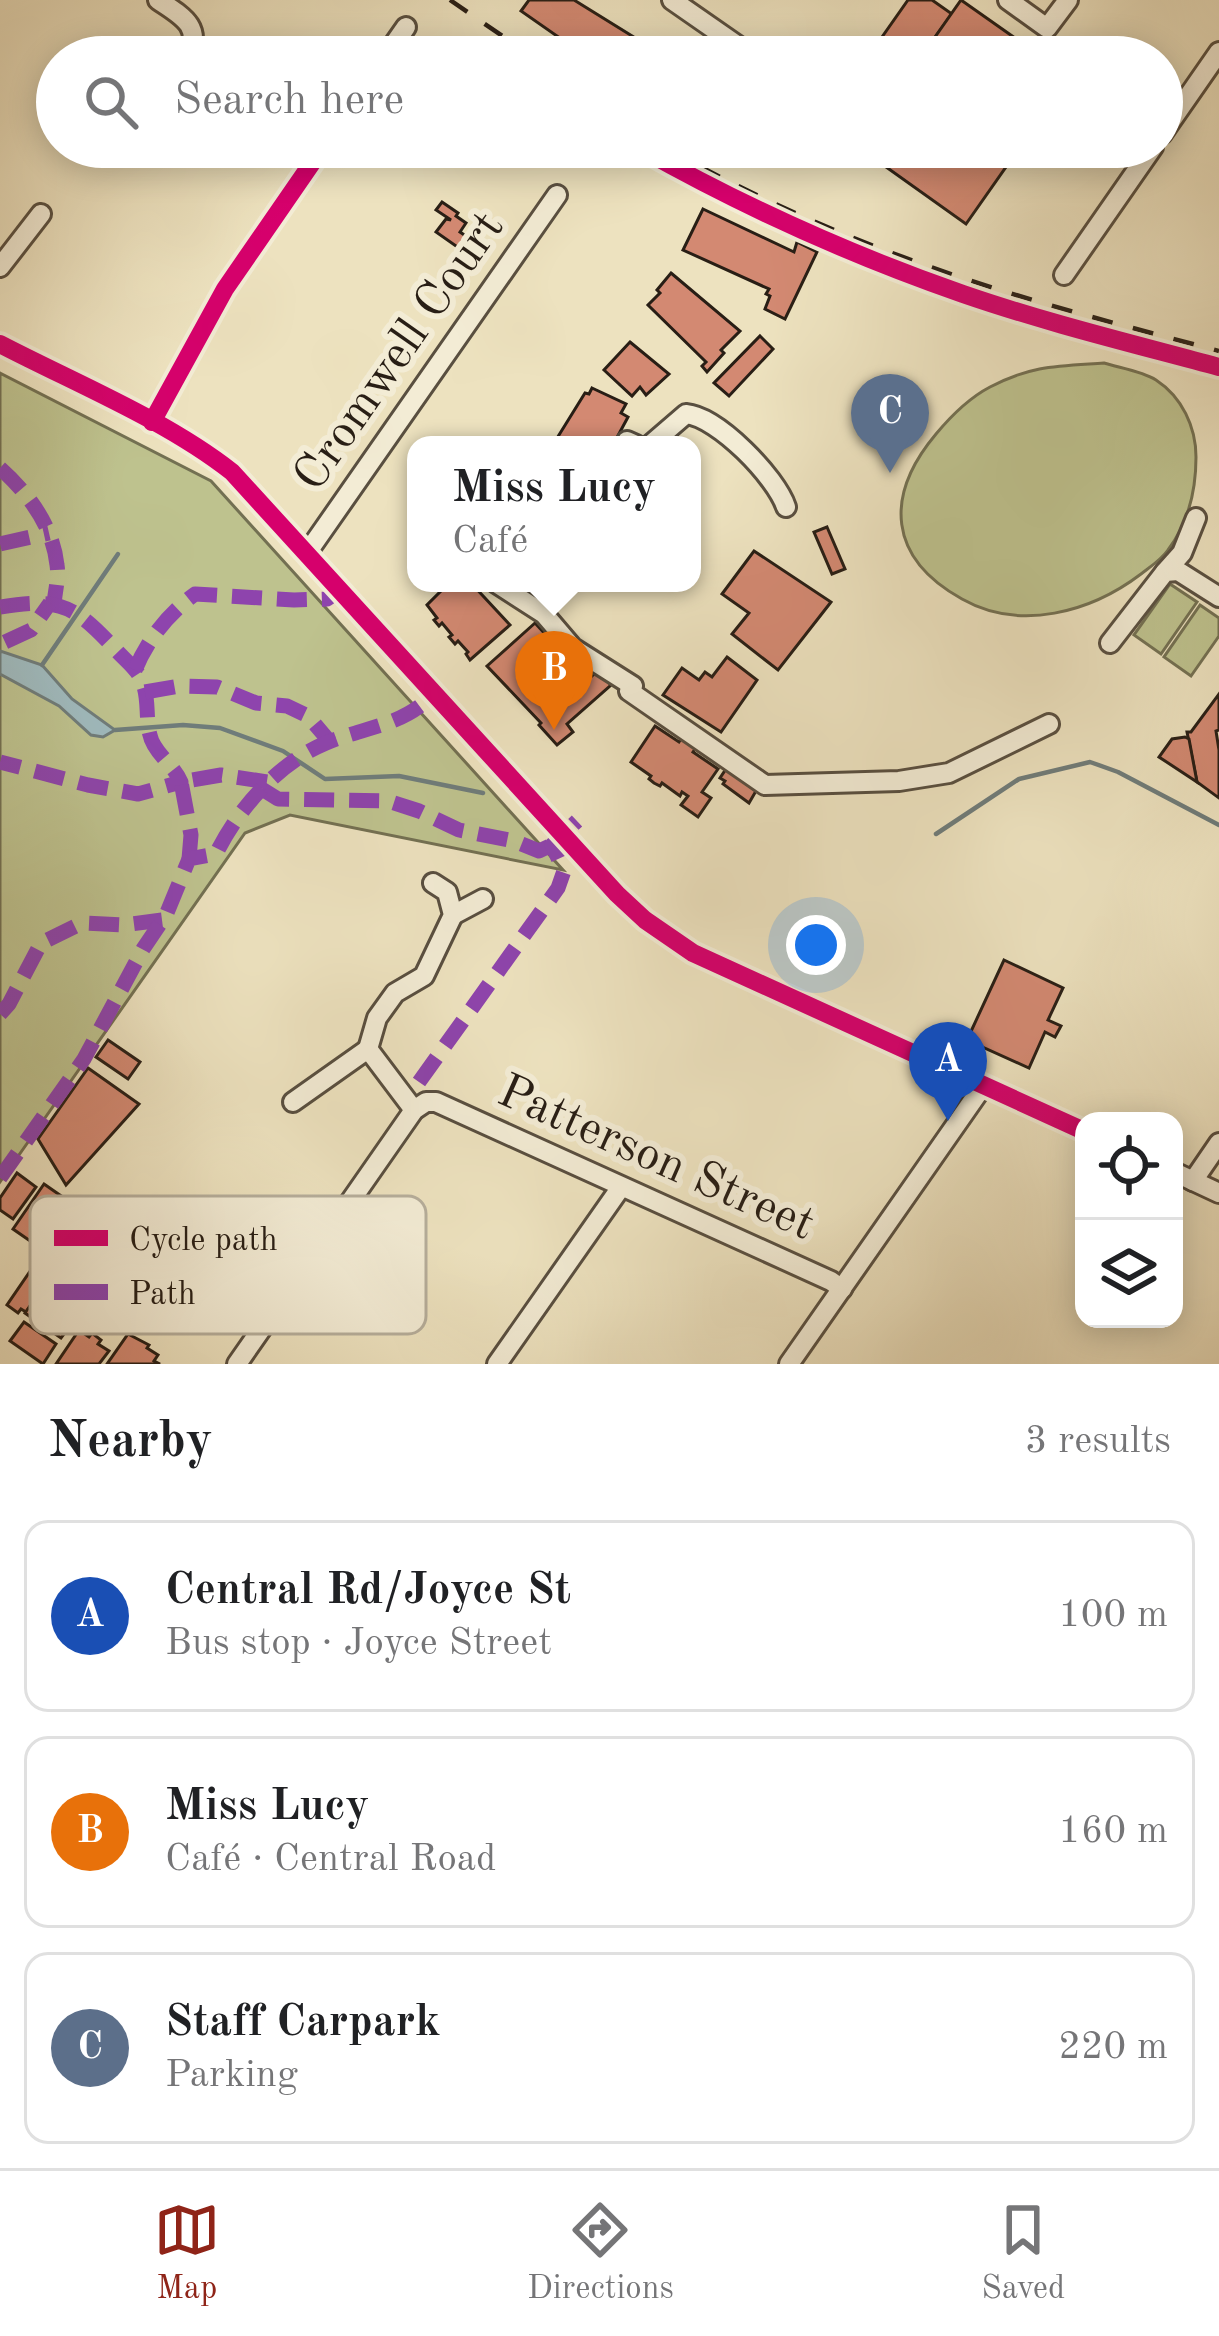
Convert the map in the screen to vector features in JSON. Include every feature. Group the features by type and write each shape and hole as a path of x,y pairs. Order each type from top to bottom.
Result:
{"street":[{"path":"158,0 190,25 194,36"},
{"path":"672,0 724,36"},
{"path":"1008,0 1047,28 1067,0"},
{"path":"400,36 406,27"},
{"path":"1183,104 1219,52"},
{"path":"152,422 225,289 309,168"},
{"path":"1064,275 1138,168"},
{"name":"Cromwell Court","path":"307,553 557,195"},
{"path":"0,267 41,214"},
{"path":"0,344 152,422 232,472 645,920 693,953 1075,1127"},
{"path":"660,436 686,414 699,416 753,460 786,507"},
{"path":"1110,643 1182,553 1196,518"},
{"path":"1165,572 1178,571 1219,597"},
{"path":"510,592 544,614 573,648 765,785 899,781 950,772 1048,724"},
{"path":"433,883 447,892 453,915"},
{"path":"293,1102 368,1049 377,1018 395,993 424,976 453,915 484,899"},
{"path":"354,1196 414,1110 368,1049"},
{"path":"789,1364 983,1086"},
{"name":"Patterson Street","path":"414,1110 436,1102 842,1289"},
{"path":"1193,1181 1219,1143"},
{"path":"1183,1176 1219,1192"},
{"path":"497,1364 621,1186"},
{"path":"237,1364 258,1334"}],"green space":[{"path":"1104,363 1156,380 1180,404 1190,424 1196,457 1193,494 1168,550 1100,599 1054,613 1031,616 984,609 938,583 919,565 902,524 908,480 936,434 982,391 1019,374"},
{"path":"0,373 211,481 563,870 290,815 245,833 0,1182"},
{"path":"1170,584 1197,602 1161,654 1134,635"},
{"path":"1200,605 1219,618 1219,636 1191,676 1164,657"}],"water":[{"path":"0,651 42,665 72,699 115,730 103,737 91,735 59,706 0,674"}],"building":[{"path":"529,0 574,0 632,36 557,36 521,11"},
{"path":"908,0 932,0 952,14 936,36 883,36"},
{"path":"961,0 1012,36 936,36"},
{"path":"887,168 1005,168 966,224"},
{"path":"442,202 466,223 460,232 479,245 476,248 482,252 476,260 436,232 446,219 451,220 436,210"},
{"path":"703,209 794,252 797,242 817,252 785,319 765,309 769,289 683,250"},
{"path":"671,273 740,331 707,372 702,366 706,362 648,305"},
{"path":"760,336 773,349 729,396 714,383"},
{"path":"630,342 669,374 646,395 640,387 632,396 604,370"},
{"path":"592,388 626,404 621,413 628,417 618,436 558,436 585,393"},
{"path":"827,527 845,569 832,574 814,532"},
{"path":"754,551 831,602 778,670 732,634 749,613 722,594"},
{"path":"440,592 479,592 510,625 470,660 442,623 439,626 434,620 427,605"},
{"path":"535,623 585,683 598,670 611,685 567,724 573,732 557,745 487,666"},
{"path":"727,657 757,680 721,732 663,695 682,668 699,680 705,672 712,677"},
{"path":"1219,694 1219,798 1197,782 1187,732"},
{"path":"655,726 679,742 683,736 697,746 693,752 718,769 702,792 711,798 698,817 681,805 688,796 654,783 631,762"},
{"path":"1185,737 1197,782 1159,757 1172,739"},
{"path":"726,769 756,791 749,803 723,784 720,778"},
{"path":"1004,960 1063,988 1048,1020 1061,1026 1055,1037 1045,1032 1029,1068 967,1040"},
{"path":"108,1040 140,1062 128,1079 96,1057"},
{"path":"88,1068 139,1104 66,1185 38,1139"},
{"path":"17,1173 36,1187 13,1219 0,1210 0,1198"},
{"path":"44,1184 61,1196 36,1196"},
{"path":"30,1204 30,1241 13,1229"},
{"path":"30,1271 30,1306 18,1313 7,1305"},
{"path":"24,1322 30,1334 41,1334 56,1344 43,1364 10,1341"},
{"path":"76,1334 93,1334 109,1351 99,1364 56,1364"},
{"path":"128,1334 149,1345 158,1355 154,1361 160,1364 107,1364"}],"waterway":[{"path":"42,665 118,554"},
{"path":"115,730 183,725 220,728 283,751 325,779 399,776 483,793"},
{"path":"936,834 1019,779 1090,762 1219,825"}],"railway":[{"path":"450,0 502,36"},
{"path":"703,168 788,210 954,275 1219,351"}],"marked path":[{"path":"0,468 45,524 55,551 54,604"},
{"path":"0,544 49,533"},
{"path":"135,670 160,628 195,594 294,600 327,599 340,590"},
{"path":"0,607 38,603 66,608 102,635 139,675 152,741 181,782 138,794 0,762"},
{"path":"5,642 31,630 50,603"},
{"path":"145,692 179,686 217,687 308,716 330,742"},
{"path":"0,1178 84,1059 166,915 189,859 216,854 248,804 292,762 326,743 397,719 434,693"},
{"path":"189,859 191,835 181,782 221,775 268,782"},
{"path":"262,789 278,799 388,801 459,830 539,851 552,845"},
{"path":"419,1082 558,888 564,871 552,845 577,821"},
{"path":"0,1014 41,943 82,923 162,920"}],"cycle path":[{"path":"152,422 225,289 309,168"},
{"path":"675,168 838,246 921,279 1026,314 1219,367"},
{"path":"0,344 149,419 232,472 645,920 693,953 1075,1127"}],"place":[{"name":"Staff Carpark","path":"890,473"},
{"name":"Miss Lucy","path":"554,730"},
{"name":"Central Rd/Joyce St","path":"948,1121"}]}
